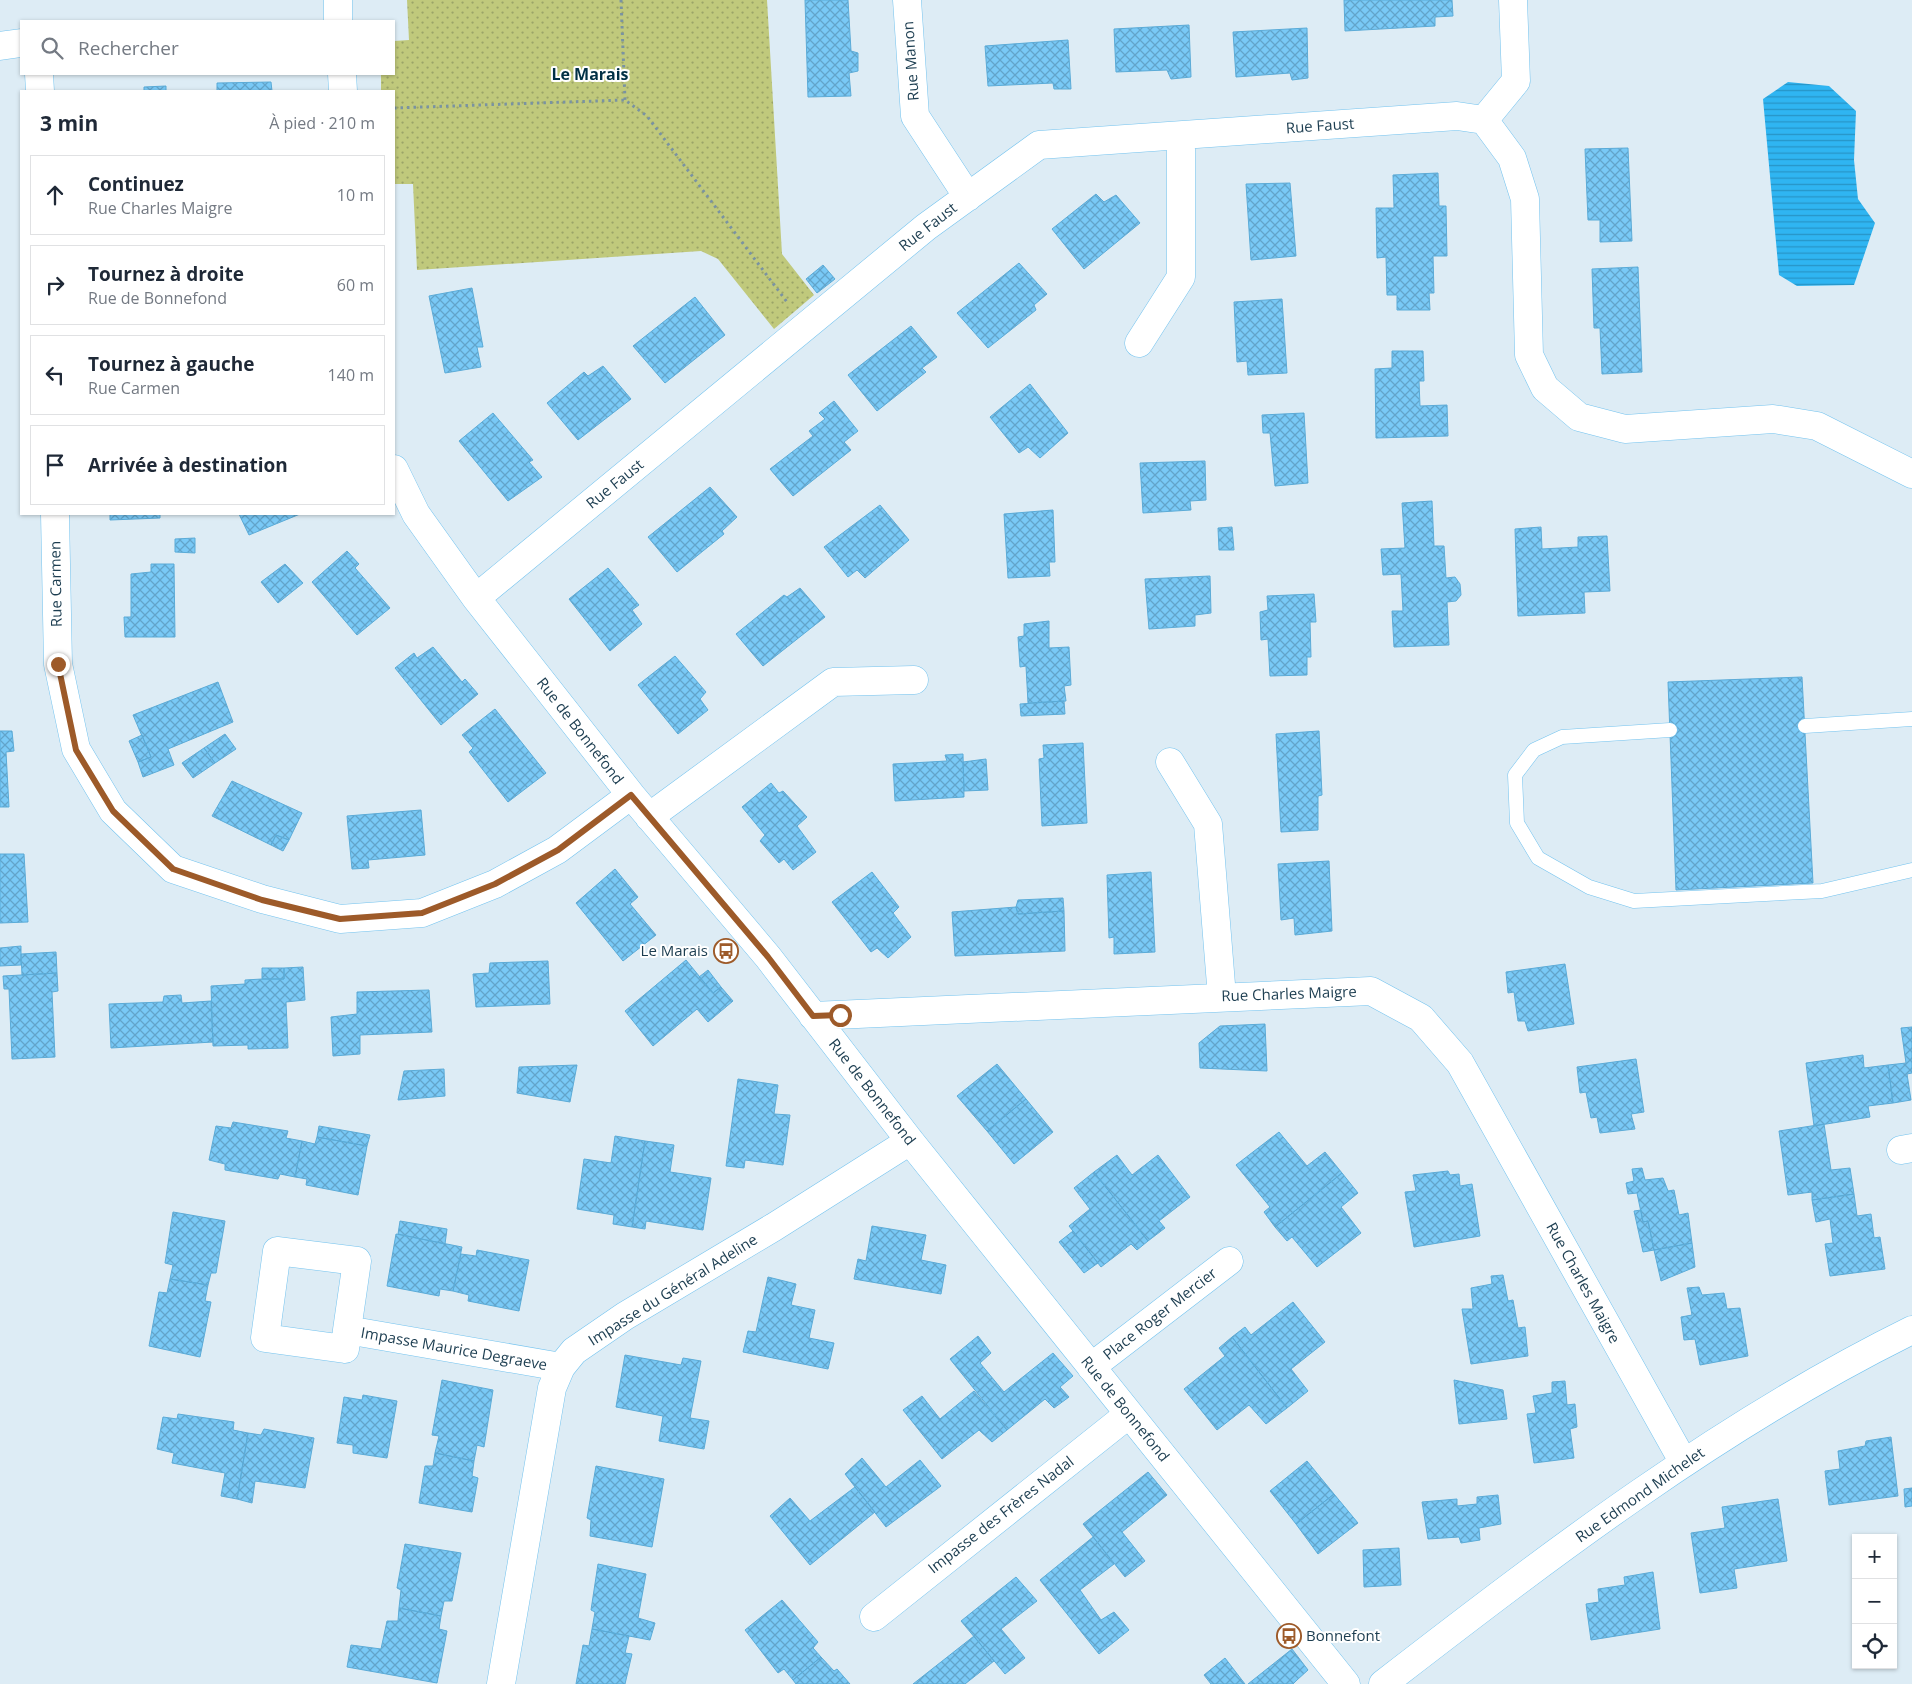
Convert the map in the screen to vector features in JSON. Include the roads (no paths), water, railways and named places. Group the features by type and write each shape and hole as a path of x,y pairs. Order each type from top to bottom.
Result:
{"street":[{"path":"338,0 338,20"},
{"name":"Rue Manon","path":"907,0 915,116 968,197"},
{"path":"1513,0 1516,81 1484,120 1512,158 1525,199 1529,355 1545,388 1579,416 1625,429 1773,419 1817,426 1912,474"},
{"path":"0,46 20,43"},
{"path":"39,75 40,90"},
{"path":"342,75 343,90"},
{"name":"Rue Faust","path":"476,598 926,227 1039,145 1457,116 1484,120"},
{"path":"1139,343 1180,277 1181,136"},
{"name":"Rue de Bonnefond","path":"395,471 416,514 476,598 631,795 768,957 910,1141 1346,1684"},
{"name":"Rue Carmen","path":"55,515 58,664 76,750 113,811 173,869 262,900 340,919 422,913 495,884 558,850 631,795"},
{"path":"650,817 833,682 914,680"},
{"path":"1170,762 1208,824 1222,997"},
{"name":"Rue Charles Maigre","path":"813,1016 1371,991 1421,1018 1460,1063 1684,1463"},
{"name":"Impasse du Général Adeline","path":"501,1684 552,1388 561,1367 574,1351 625,1316 774,1228 910,1141"},
{"name":"Place Roger Mercier","path":"1091,1367 1229,1261"},
{"name":"Impasse Maurice Degraeve","path":"348,1330 530,1360 561,1367"},
{"name":"Rue Edmond Michelet","path":"1383,1684 1500,1593 1684,1463 1842,1364 1912,1330"},
{"name":"Impasse des Frères Nadal","path":"874,1617 1129,1414"}],"lane":[{"path":"1805,726 1912,719"},
{"path":"1670,730 1562,737 1534,750 1515,775 1516,804 1517,823 1538,858 1589,887 1634,901 1822,891 1912,870"}],"water":[{"path":"1788,82 1829,86 1856,111 1854,160 1858,199 1875,223 1854,285 1797,286 1779,275 1763,99"}],"place":[{"name":"Le Marais","path":"726,951"},
{"name":"Bonnefont","path":"1289,1636"}],"district":[{"name":"Le Marais","path":"590,74"}]}
